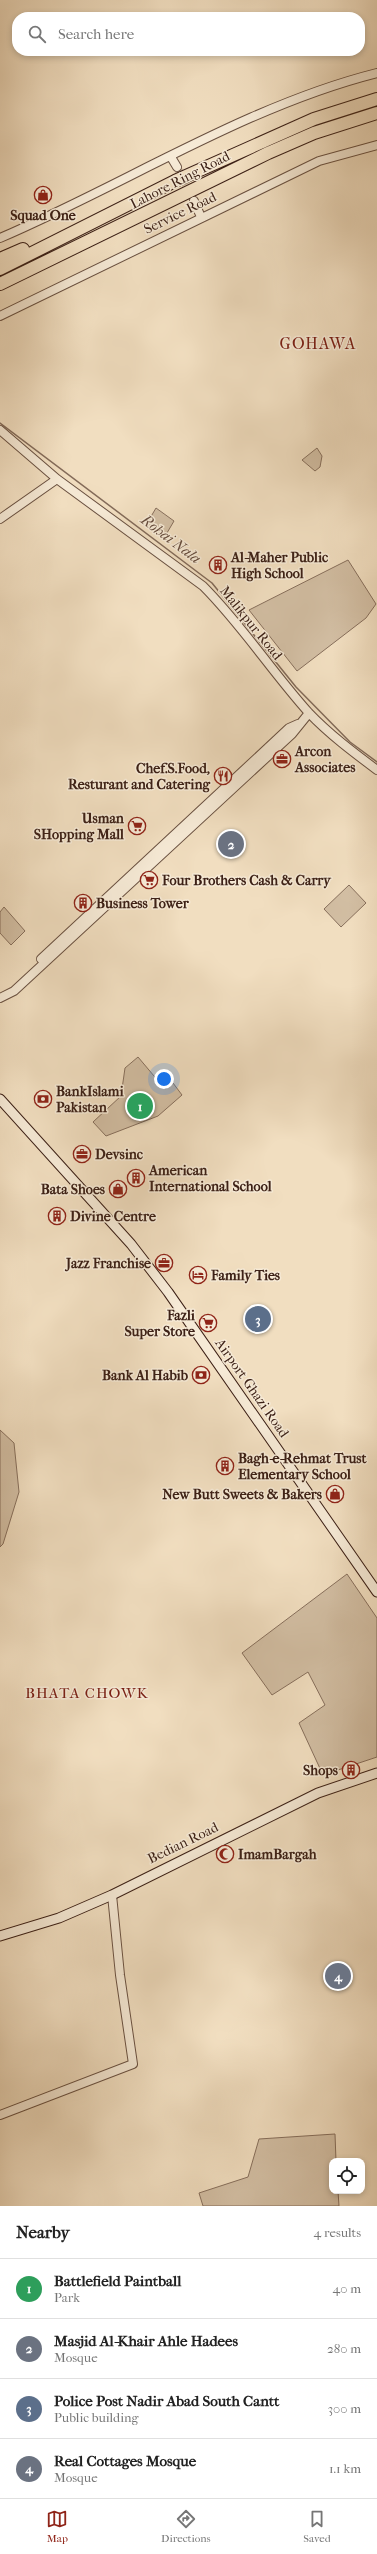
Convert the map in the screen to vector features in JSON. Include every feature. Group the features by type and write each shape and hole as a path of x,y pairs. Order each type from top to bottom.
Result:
{"highway":[{"name":"Lahore Ring Road","path":"0,269 129,204 314,119 377,99"},
{"name":"Lahore Ring Road","path":"0,284 268,153 314,133 377,113"},
{"path":"0,259 129,204"},
{"path":"0,293 135,218"}],"main road":[{"name":"Airport Ghazi Road","path":"0,1099 130,1244 168,1292 377,1592"},
{"name":"Bedian Road","path":"0,1936 59,1918 112,1895 318,1793 377,1773"}],"street":[{"path":"0,238 45,219 260,113 353,79 377,72"},
{"name":"Service Road","path":"0,316 201,217 320,161 377,145"},
{"path":"172,157 177,167"},
{"path":"194,201 201,217"},
{"name":"Malikpur Road","path":"0,430 57,479 203,586 223,606 254,648 309,713 331,734 377,770"},
{"path":"0,519 57,479"},
{"path":"0,998 14,991 157,861 292,734 309,713"},
{"path":"0,2115 133,2064 120,1975 112,1895"}],"shaded area":[{"path":"317,448 322,456 320,467 315,471 302,460"},
{"path":"156,508 174,521 164,538 146,525"},
{"path":"348,560 376,604 366,618 297,671 249,610"},
{"path":"349,885 366,903 341,927 324,909"},
{"path":"4,907 25,931 11,945 0,933 0,912"},
{"path":"138,1057 165,1089 173,1083 182,1095 158,1116 106,1136 93,1122 121,1096 125,1068"},
{"path":"0,1430 14,1443 19,1492 3,1544 0,1547"},
{"path":"347,1574 377,1618 377,1757 323,1775 299,1723 325,1705 308,1672 272,1695 242,1653"},
{"path":"335,2134 336,2158 329,2158 329,2194 338,2194 339,2206 203,2206 199,2193 248,2177 259,2139"}],"waterway":[{"name":"Rohai Nala","path":"0,423 212,583 296,687 350,742 377,762"}],"tunnel":[{"path":"177,167 194,201"}],"place":[{"name":"Squad One","path":"43,195"},
{"name":"Al-Maher Public High School","path":"218,565"},
{"name":"Arcon Associates","path":"282,759"},
{"name":"Chef.S.Food, Resturant and Catering","path":"223,776"},
{"name":"Usman SHopping Mall","path":"137,826"},
{"name":"Masjid Al-Khair Ahle Hadees","path":"231,844"},
{"name":"Four Brothers Cash & Carry","path":"149,880"},
{"name":"Business Tower","path":"83,903"},
{"name":"BankIslami Pakistan","path":"43,1099"},
{"name":"Battlefield Paintball","path":"140,1106"},
{"name":"Devsinc","path":"82,1154"},
{"name":"American International School","path":"136,1178"},
{"name":"Bata Shoes","path":"118,1189"},
{"name":"Divine Centre","path":"57,1216"},
{"name":"Jazz Franchise","path":"164,1263"},
{"name":"Family Ties","path":"198,1275"},
{"name":"Police Post Nadir Abad South Cantt","path":"258,1319"},
{"name":"Fazli Super Store","path":"208,1323"},
{"name":"Bank Al Habib","path":"201,1375"},
{"name":"Bagh-e-Rehmat Trust Elementary School","path":"225,1466"},
{"name":"New Butt Sweets & Bakers","path":"335,1494"},
{"name":"Shops","path":"351,1770"},
{"name":"ImamBargah","path":"225,1854"},
{"name":"Real Cottages Mosque","path":"338,1976"}],"district":[{"name":"GOHAWA","path":"318,343"},
{"name":"BHATA CHOWK","path":"87,1693"}]}
